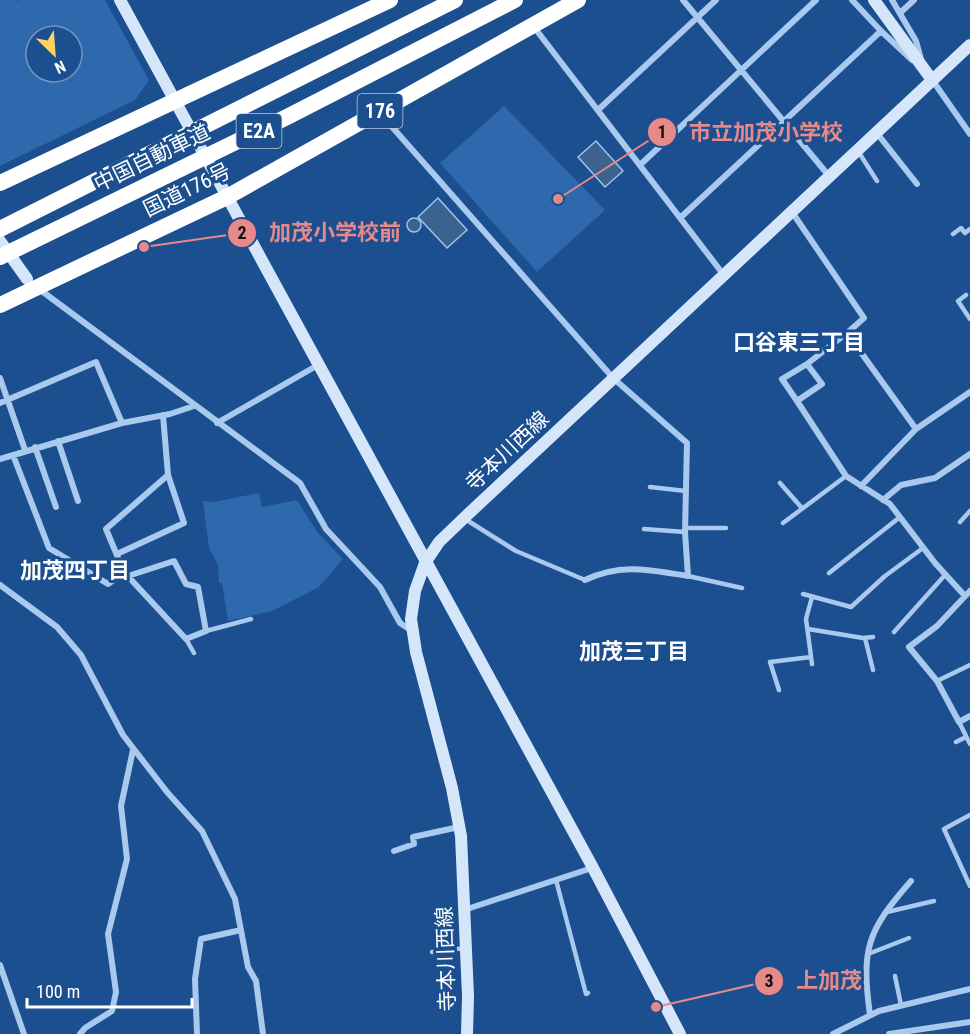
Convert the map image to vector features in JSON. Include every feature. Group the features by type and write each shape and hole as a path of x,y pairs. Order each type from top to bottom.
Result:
{"highway":[{"path":"0,183 390,0"},
{"name":"中国自動車道","path":"0,229 455,0"},
{"name":"中国自動車道","path":"0,256 287,117 515,0"},
{"name":"国道176号","path":"0,305 32,283 223,191 378,112 578,0"}],"street":[{"path":"120,0 592,866 680,1034"},
{"path":"683,0 829,176"},
{"path":"598,110 716,0"},
{"path":"640,165 816,0"},
{"path":"852,0 881,31 923,69"},
{"path":"874,0 970,134"},
{"path":"892,0 916,41 923,69"},
{"path":"900,13 914,0"},
{"path":"533,26 723,274"},
{"path":"680,218 881,31"},
{"name":"寺本川西線","path":"467,1034 464,863 452,788 412,631 414,591 425,563 439,542 464,518 970,45"},
{"path":"378,112 613,378 687,443 685,530 688,576 631,568 610,570 585,580"},
{"path":"876,132 917,184"},
{"path":"792,212 864,318 807,364 782,379 846,476 883,500 900,517 945,574 968,593 937,626 909,646 937,681 959,722 970,716"},
{"path":"0,241 32,283 300,483 326,529 380,587 400,623 412,631"},
{"path":"847,333 916,429"},
{"path":"0,403 96,362 122,423"},
{"path":"797,401 822,384 807,364"},
{"path":"218,423 318,365"},
{"path":"0,378 25,450"},
{"path":"861,486 916,429 970,392"},
{"path":"0,459 122,423 163,416 194,406"},
{"path":"117,554 184,523 168,475 163,416"},
{"path":"58,441 78,501"},
{"path":"35,447 56,507"},
{"path":"883,500 901,485 935,478 970,454"},
{"path":"13,455 49,548 108,584 126,574 174,561 186,584 198,587 206,631 186,639 126,574 106,529 168,475"},
{"path":"0,585 57,627 81,655 133,750 202,831 235,899 248,967 256,981 263,1034"},
{"path":"81,1034 85,1028 112,1011 116,992 108,934 127,859 121,806 133,750"},
{"path":"394,851 414,844 413,837 459,827"},
{"path":"464,910 592,866"},
{"path":"870,1015 866,981 869,943 883,913 911,881"},
{"path":"197,1034 195,980 201,939 241,930"},
{"path":"0,965 24,1034"},
{"path":"833,1034 870,1015 901,1005 970,989"},
{"path":"889,1034 969,1022 970,1031"}],"lane":[{"path":"857,150 877,181"},
{"path":"953,234 961,228 965,233 970,229"},
{"path":"951,306 966,295"},
{"path":"958,301 970,319"},
{"path":"783,523 801,507 846,476"},
{"path":"780,483 801,507"},
{"path":"650,487 686,491"},
{"path":"960,522 970,511"},
{"path":"829,573 900,517"},
{"path":"464,518 516,551 585,580"},
{"path":"644,529 726,528"},
{"path":"803,594 851,607 923,548"},
{"path":"894,632 945,574"},
{"path":"688,576 742,588"},
{"path":"874,586 880,592"},
{"path":"812,597 806,619 812,664"},
{"path":"206,631 251,619"},
{"path":"808,629 865,638 873,637"},
{"path":"865,638 873,670"},
{"path":"186,639 194,653"},
{"path":"779,690 770,662 811,657"},
{"path":"937,681 970,665"},
{"path":"959,722 970,744"},
{"path":"956,742 966,737"},
{"path":"970,814 944,829 970,886"},
{"path":"556,880 574,959 586,994"},
{"path":"883,913 934,901"},
{"path":"868,954 909,938"},
{"path":"432,952 466,948"},
{"path":"895,976 901,1005"}],"shaded area":[{"path":"0,0 18,0 15,2 20,0 105,0 149,80 135,100 0,166"},
{"path":"504,106 605,210 537,272 440,163"},
{"path":"596,141 623,171 605,187 578,157"},
{"path":"438,198 467,230 447,248 418,217"},
{"path":"411,218 417,218 421,225 417,232 411,232 407,228 407,222"},
{"path":"259,493 262,507 297,500 317,532 343,559 319,587 272,611 228,621 222,583 219,583 218,565 209,548 203,501 214,502"}],"place":[{"name":"市立加茂小学校","path":"558,199"},
{"name":"加茂小学校前","path":"144,247"},
{"name":"上加茂","path":"656,1007"}],"district":[{"name":"口谷東三丁目","path":"799,342"},
{"name":"加茂四丁目","path":"75,570"},
{"name":"加茂三丁目","path":"634,651"}]}
